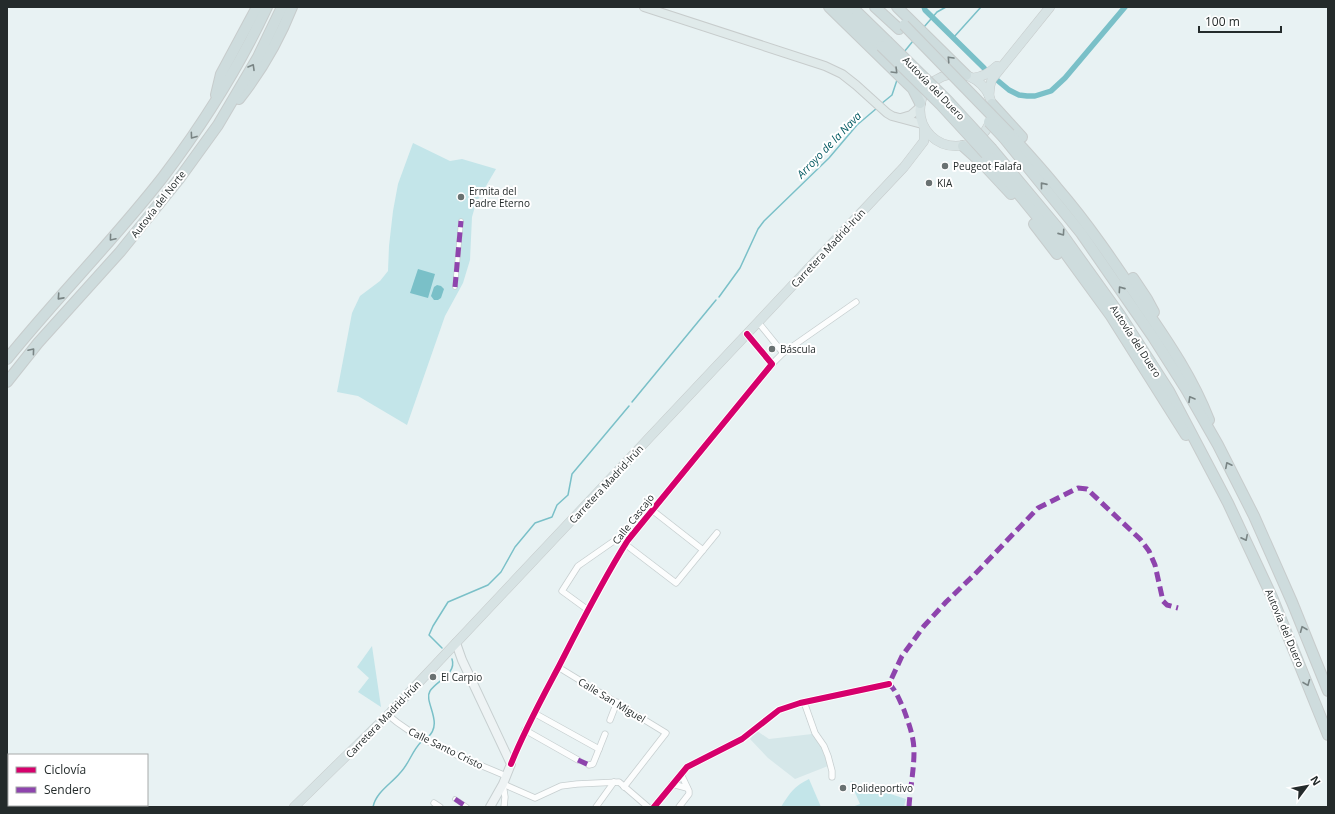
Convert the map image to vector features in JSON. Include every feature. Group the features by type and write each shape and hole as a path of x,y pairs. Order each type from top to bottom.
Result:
{"highway":[{"path":"214,103 221,74 246,29 256,7"},
{"name":"Autovía del Norte","path":"7,359 34,326 108,243 162,178 198,129 232,75 267,7"},
{"name":"Autovía del Norte","path":"7,382 38,343 120,252 179,179 218,125 258,57 282,7"},
{"path":"218,125 252,83 267,59 292,7"},
{"path":"288,17 296,7"},
{"path":"829,7 913,89 917,96 923,126 930,136 938,142 950,146 963,146 982,136 989,126 992,116 990,86 992,79 1050,7"},
{"path":"839,7 884,43"},
{"name":"Autovía del Duero","path":"852,7 884,43 947,100 989,152 1057,227 1120,315 1168,391 1228,503 1272,597 1328,735"},
{"name":"Autovía del Duero","path":"875,7 906,26 1007,136 1081,233 1128,300 1186,389 1235,479 1272,557 1328,691"},
{"path":"885,7 906,26 934,43 970,77 986,89 991,100 1100,232 1147,299 1160,331"},
{"path":"897,7 906,26"},
{"path":"919,106 924,92 932,82 942,76 954,74 970,77 981,77 988,74 1017,47"},
{"name":"Carretera Madrid-Irún","path":"294,807 388,715 914,156 924,141 923,126"},
{"path":"1007,136 1059,189 1096,238 1160,331 1178,358 1201,400 1219,448"},
{"name":"Carretera Madrid-Irún","path":"914,156 928,146 938,142"},
{"path":"963,146 983,164 1009,192 1093,302 1116,325"},
{"path":"989,152 1052,235 1116,325 1175,419 1194,446 1203,455"}],"main road":[{"path":"644,7 825,66 842,74 887,113 923,126"},
{"path":"900,118 911,115 919,106"},
{"path":"456,643 462,660 511,764"},
{"name":"Calle Cascajo","path":"490,807 505,780 511,764"}],"street":[{"path":"455,287 461,221"},
{"name":"Calle Cascajo","path":"511,764 525,730 588,610 626,542 772,364 783,353 856,302"},
{"path":"758,322 783,353"},
{"path":"747,334 772,364"},
{"path":"652,510 703,550"},
{"path":"588,610 562,591 578,566 621,536 626,542 676,583 717,533"},
{"name":"Calle San Miguel","path":"558,667 666,733 624,787"},
{"path":"654,807 687,767 742,739 779,710 804,702 889,684"},
{"path":"610,720 617,702"},
{"path":"804,702 815,733 824,746 828,756 832,777"},
{"path":"534,713 599,749"},
{"name":"Calle Santo Cristo","path":"388,715 400,725 422,739 505,780 535,798 561,786 614,782"},
{"path":"525,730 578,760"},
{"path":"589,765 593,764 605,734"},
{"path":"679,807 689,794 681,774"},
{"path":"504,807 505,780"},
{"path":"596,807 614,782 619,782 648,807"},
{"path":"672,784 687,788"},
{"path":"455,799 467,807"},
{"path":"434,803 440,807"}],"shaded area":[{"path":"413,143 450,161 462,159 496,169 476,203 472,217 470,260 463,283 445,316 407,425 358,396 337,392 352,313 360,296 380,281 388,271 393,211 398,184"},
{"path":"372,646 381,707 358,692 369,678 357,667"},
{"path":"757,731 769,739 812,734 821,746 828,766 795,779 768,758 750,739"},
{"path":"809,779 821,807 781,807 799,784"},
{"path":"850,781 906,799 904,807 852,807 860,804"}],"water":[{"path":"418,269 435,274 428,298 410,293"},
{"path":"437,285 444,289 441,298 434,300 431,296 434,287"}],"waterway":[{"path":"924,7 925,10 984,68"},
{"name":"Arroyo de la Nava","path":"924,27 937,12 946,7"},
{"path":"954,37 981,7"},
{"path":"997,80 1009,90 1019,95 1035,96 1051,91 1065,78 1125,7"},
{"name":"Arroyo de la Nava","path":"904,52 913,41"},
{"name":"Arroyo de la Nava","path":"881,104 892,95 897,80"},
{"name":"Arroyo de la Nava","path":"719,297 740,268 758,229 764,221 829,158 857,125 877,108"},
{"name":"Arroyo de la Nava","path":"632,402 716,300"},
{"name":"Arroyo de la Nava","path":"442,648 429,635 448,602 488,585 501,572 515,547 535,523 552,517 557,505 568,495 572,474 629,406"},
{"name":"Arroyo de la Nava","path":"427,738 432,732 434,726 433,713 429,701 430,691 452,669 452,659"},
{"name":"Arroyo de la Nava","path":"373,807 377,797 406,766 415,749 421,742"}],"marked path":[{"path":"455,287 461,221"},
{"path":"909,807 914,759 913,741 904,710 896,692 889,684 902,656 924,626 1038,508 1078,488 1087,489 1140,539 1149,551 1155,565 1163,601 1167,605 1178,608"},
{"path":"578,760 589,765"},
{"path":"455,799 467,807"}],"cycle path":[{"path":"511,764 521,740 583,619 628,540 772,364 747,334"},
{"path":"654,807 687,767 742,739 779,710 800,703 889,684"}],"place":[{"name":"Peugeot Falafa","path":"945,166"},
{"name":"KIA","path":"929,183"},
{"name":"Ermita del Padre Eterno","path":"461,197"},
{"name":"Báscula","path":"772,349"},
{"name":"El Carpio","path":"433,677"},
{"name":"Polideportivo","path":"843,788"}]}
